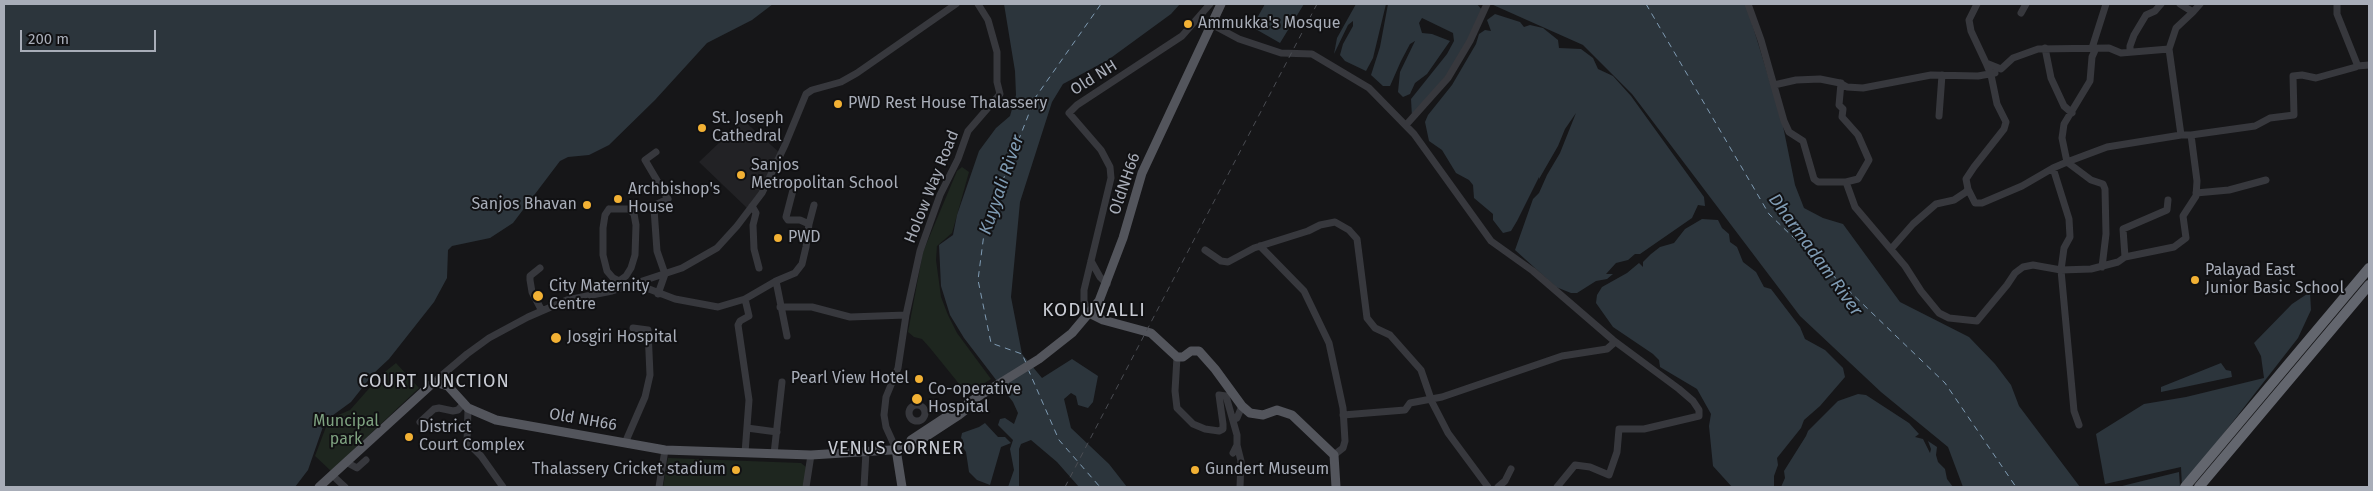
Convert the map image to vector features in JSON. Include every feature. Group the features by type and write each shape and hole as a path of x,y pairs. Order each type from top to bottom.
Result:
{"highway":[{"path":"2340,304 2343,293 2369,259"},
{"path":"2185,487 2329,318 2369,268"},
{"path":"2200,487 2335,328 2369,285"},
{"path":"2348,312 2369,292"}],"main road":[{"name":"OldNH66","path":"1039,359 1072,333 1099,301 1107,284 1142,173 1222,4"},
{"path":"1089,313 1103,320 1151,334 1177,357 1183,357 1191,350 1199,351 1215,369 1242,406 1257,415 1277,410 1292,415 1334,455 1337,487"},
{"name":"Old NH66","path":"896,449 1039,359"},
{"path":"320,487 434,382"},
{"name":"Old NH66","path":"434,382 448,386 466,406 496,420 665,450 745,453 811,455 907,449 968,408 972,402"},
{"path":"896,449 902,487"}],"street":[{"path":"434,382 466,354 489,338 542,311 567,300 621,289 682,268 716,248 762,193 785,145 806,94 812,90 842,82 858,73 956,4"},
{"name":"Holow Way Road","path":"896,449 886,427 884,415 886,397 901,354 906,315 920,251 940,195 958,159 968,131 1000,94 997,82 997,52 988,20 978,4"},
{"name":"Old NH","path":"1089,313 1084,301 1084,290 1111,178 1110,168 1101,150 1070,116 1070,110 1182,36 1210,4"},
{"path":"1406,125 1448,78 1470,41 1487,4"},
{"path":"1748,4 1761,40 1786,129 1803,141 1814,179 1818,182 1846,182 1858,179 1869,160 1858,135 1842,117 1843,109 1839,105 1841,83"},
{"path":"1977,4 1969,20 1971,31 1991,75 1997,104 2006,122 2004,129 1966,180 1968,190 1975,203 1982,203 2022,186 2053,168 2107,147 2255,126 2270,118 2294,115 2293,76 2302,75 2316,78 2356,66 2369,66"},
{"path":"2021,13 2026,4"},
{"path":"2102,267 2106,234 2105,189 2103,184 2091,180 2067,162 2062,138 2064,124 2090,81 2092,57 2106,4"},
{"path":"2130,52 2134,35 2146,15 2155,11 2161,4"},
{"path":"2180,4 2193,12"},
{"path":"2181,135 2168,49 2176,28 2200,4"},
{"path":"2337,4 2337,14 2356,66"},
{"path":"1211,24 1239,39 1281,53 1312,54 1369,88 1406,125 1436,162 1491,241 1533,271 1615,342 1693,401 1699,410 1699,416 1644,429 1618,429 1617,452 1608,475 1590,467 1575,465 1556,487"},
{"path":"1774,85 1810,79 1841,83 1854,88 1872,88 1914,77 1991,75 2002,69 2012,58 2045,48 2109,48 2121,53 2168,49"},
{"path":"2045,48 2051,78 2064,106 2072,113"},
{"path":"1986,63 2002,69"},
{"path":"1939,116 1942,75"},
{"path":"1846,182 1855,207 1905,266 1920,291 1939,313 1961,320 1978,321 2007,286 2015,272 2023,267 2033,265 2061,270 2102,267 2125,257 2174,247 2186,238 2183,216 2196,193 2197,181 2191,135"},
{"path":"656,152 645,160 668,199 654,205 657,251 665,274 658,294"},
{"path":"2053,168 2069,219 2070,237 2064,248 2061,270 2074,411 2079,425"},
{"path":"2196,193 2229,190 2266,180"},
{"path":"793,190 786,217 788,220 800,220 809,224"},
{"path":"1891,249 1913,224 1936,204 1954,200 1968,190"},
{"path":"2125,257 2123,229 2167,210 2168,200"},
{"path":"636,284 675,299 718,307 745,299 776,281 795,273 802,264 814,205"},
{"path":"752,206 756,213 753,225 754,249 759,268"},
{"path":"619,281 626,276 631,268 635,255 636,225 634,214 629,209 609,209 605,215 602,244 605,266 613,278 619,281 621,289"},
{"path":"1205,250 1221,261 1228,262 1260,246 1308,231 1320,224 1335,222 1349,230 1357,239 1367,318 1375,328 1390,335 1421,370 1431,400 1448,433 1488,487"},
{"path":"1260,246 1304,291 1315,310 1329,343 1343,415 1343,448 1334,455"},
{"path":"1091,261 1100,277 1107,284"},
{"path":"540,268 532,274 530,280 532,292 542,311"},
{"path":"776,281 787,336"},
{"path":"745,299 749,316 740,321 738,325 748,380 745,453"},
{"path":"780,307 812,307 850,317 906,315"},
{"path":"626,443 645,396 650,375 648,330 633,328"},
{"path":"1343,415 1405,410 1410,403 1431,400 1562,356 1607,349 1615,342"},
{"path":"1177,357 1175,398 1177,408 1181,414 1193,424 1219,431 1222,429 1223,424 1219,395 1222,394 1228,400 1237,435 1237,445 1241,461 1240,487"},
{"path":"774,454 782,382"},
{"path":"420,422 434,409 442,408 453,411 466,406 467,442 481,456 503,487"},
{"path":"1237,418 1242,406"},
{"path":"917,421 922,433"},
{"path":"747,428 777,432"},
{"path":"1233,453 1237,445"},
{"path":"659,487 665,450"},
{"path":"864,487 866,452"},
{"path":"806,487 811,455"},
{"path":"346,462 357,468 366,460"},
{"path":"1498,487 1505,481 1511,469"},
{"path":"332,475 345,487"}],"shaded area":[{"name":"Sanjos Metropolitan School","path":"743,120 780,153 760,192 748,209 699,162"}],"green space":[{"path":"962,167 969,172 952,233 937,246 936,260 941,297 957,333 991,379 969,393 964,394 960,385 922,339 914,337 908,332 923,252 957,171"},
{"name":"Muncipal park","path":"396,363 419,388 331,471 315,456 329,419 350,410 381,375"},
{"name":"Thalassery Cricket stadium","path":"668,458 801,463 806,467 804,487 663,487"}],"water":[{"path":"4,4 773,4 752,20 707,43 655,100 609,145 589,155 568,157 560,161 513,223 490,238 452,246 448,250 447,278 434,302 389,359 374,373 351,402 325,421 308,470 295,487 4,487"},
{"name":"Kuyyali River","path":"1004,4 1180,4 1171,14 1108,60 1063,84 1052,102 1020,202 1011,297 1022,354 1042,378 1072,359 1098,376 1093,402 1088,408 1078,405 1076,396 1071,393 1064,399 1071,428 1109,464 1127,487 1079,487 1057,462 1031,440 1021,444 1019,449 1019,487 1008,487 1014,470 1010,449 1013,440 998,425 1000,419 1005,418 1014,424 1018,413 1013,402 964,338 950,315 941,286 939,245 953,235 957,215 979,151 996,128 1010,116 1016,95 1015,71"},
{"path":"1265,4 1304,4 1280,43 1252,27"},
{"path":"1356,4 1386,4 1373,58 1366,71 1345,61 1340,55 1343,44 1353,26 1353,21 1348,25 1334,54 1337,38"},
{"path":"1388,4 1477,4 1482,10 1460,59 1412,117 1411,99 1447,54 1454,41 1453,33 1422,18 1419,23 1422,33 1432,34 1450,41 1427,74 1415,83 1410,94 1403,97 1398,92 1400,72 1415,41 1410,44 1390,86 1383,86 1371,75 1380,47"},
{"name":"Dharmadam River","path":"1491,4 1746,4 1782,121 1795,185 1804,208 1823,218 1843,224 1900,302 1969,337 1995,364 2011,385 2019,406 2080,487 1963,487 1948,447 1881,392 1800,316 1632,94 1583,45"},
{"path":"1495,14 1520,22 1524,27 1530,25 1543,28 1558,40 1559,48 1581,49 1593,58 1598,69 1613,76 1631,96 1704,197 1705,206 1698,205 1692,218 1640,254 1635,254 1628,260 1616,263 1606,274 1613,274 1607,279 1596,281 1577,293 1571,293 1556,287 1515,250 1533,199 1539,193 1560,153 1576,113 1565,129 1558,146 1539,179 1539,177 1511,231 1503,233 1493,220 1493,214 1474,198 1473,185 1469,180 1456,173 1442,150 1429,141 1425,122 1428,115 1452,85 1476,44 1479,34 1485,30 1491,31 1487,20"},
{"path":"1702,219 1718,220 1722,228 1729,234 1730,242 1737,247 1743,262 1756,272 1764,287 1771,289 1800,327 1805,339 1825,350 1843,368 1845,377 1820,406 1804,420 1801,428 1777,458 1778,465 1774,476 1774,487 1732,487 1713,466 1709,426 1711,414 1697,389 1660,367 1659,360 1653,354 1613,327 1596,303 1597,295 1602,287 1627,273 1639,263 1643,267 1643,262 1651,254 1660,247 1674,243 1685,229"},
{"path":"2310,292 2311,310 2298,338 2182,487 2181,467 2105,484 2096,434 2144,404 2186,397 2264,378 2261,356 2254,343 2292,304"},
{"path":"2221,363 2226,370 2231,371 2232,377 2161,392 2161,387"},
{"path":"1858,394 1866,395 1909,423 1919,434 1915,437 1923,439 1930,453 1931,449 1928,441 1937,447 1936,455 1938,462 1945,469 1947,479 1953,487 1781,487 1785,478 1784,471 1808,431 1838,401"},
{"path":"985,423 998,437 1005,437 1011,443 1001,447 990,485 977,480 969,472 966,452 962,446 963,440 961,438 962,433"},
{"path":"2179,472 2180,487 2118,487"}],"ferry route":[{"path":"1026,363 1022,354 991,343 978,280 985,226 1035,98 1101,4"},
{"path":"1646,4 1769,214 1945,383 2016,487"},
{"path":"1028,369 1059,440 1100,487"}],"railway":[{"path":"1065,487 1317,4"}],"place":[{"name":"Ammukka's Mosque","path":"1188,24"},
{"name":"PWD Rest House Thalassery","path":"838,104"},
{"name":"St. Joseph Cathedral","path":"702,128"},
{"name":"Sanjos Metropolitan School","path":"741,175"},
{"name":"Archbishop's House","path":"618,199"},
{"name":"Sanjos Bhavan","path":"587,205"},
{"name":"PWD","path":"778,238"},
{"name":"Palayad East Junior Basic School","path":"2195,280"},
{"name":"City Maternity Centre","path":"538,296"},
{"name":"Josgiri Hospital","path":"556,338"},
{"name":"Pearl View Hotel","path":"919,379"},
{"name":"Co-operative Hospital","path":"917,399"},
{"name":"District Court Complex","path":"409,437"},
{"name":"Thalassery Cricket stadium","path":"736,470"},
{"name":"Gundert Museum","path":"1195,470"}],"district":[{"name":"KODUVALLI","path":"1094,311"},
{"name":"COURT JUNCTION","path":"434,382"},
{"name":"VENUS CORNER","path":"896,449"}]}
